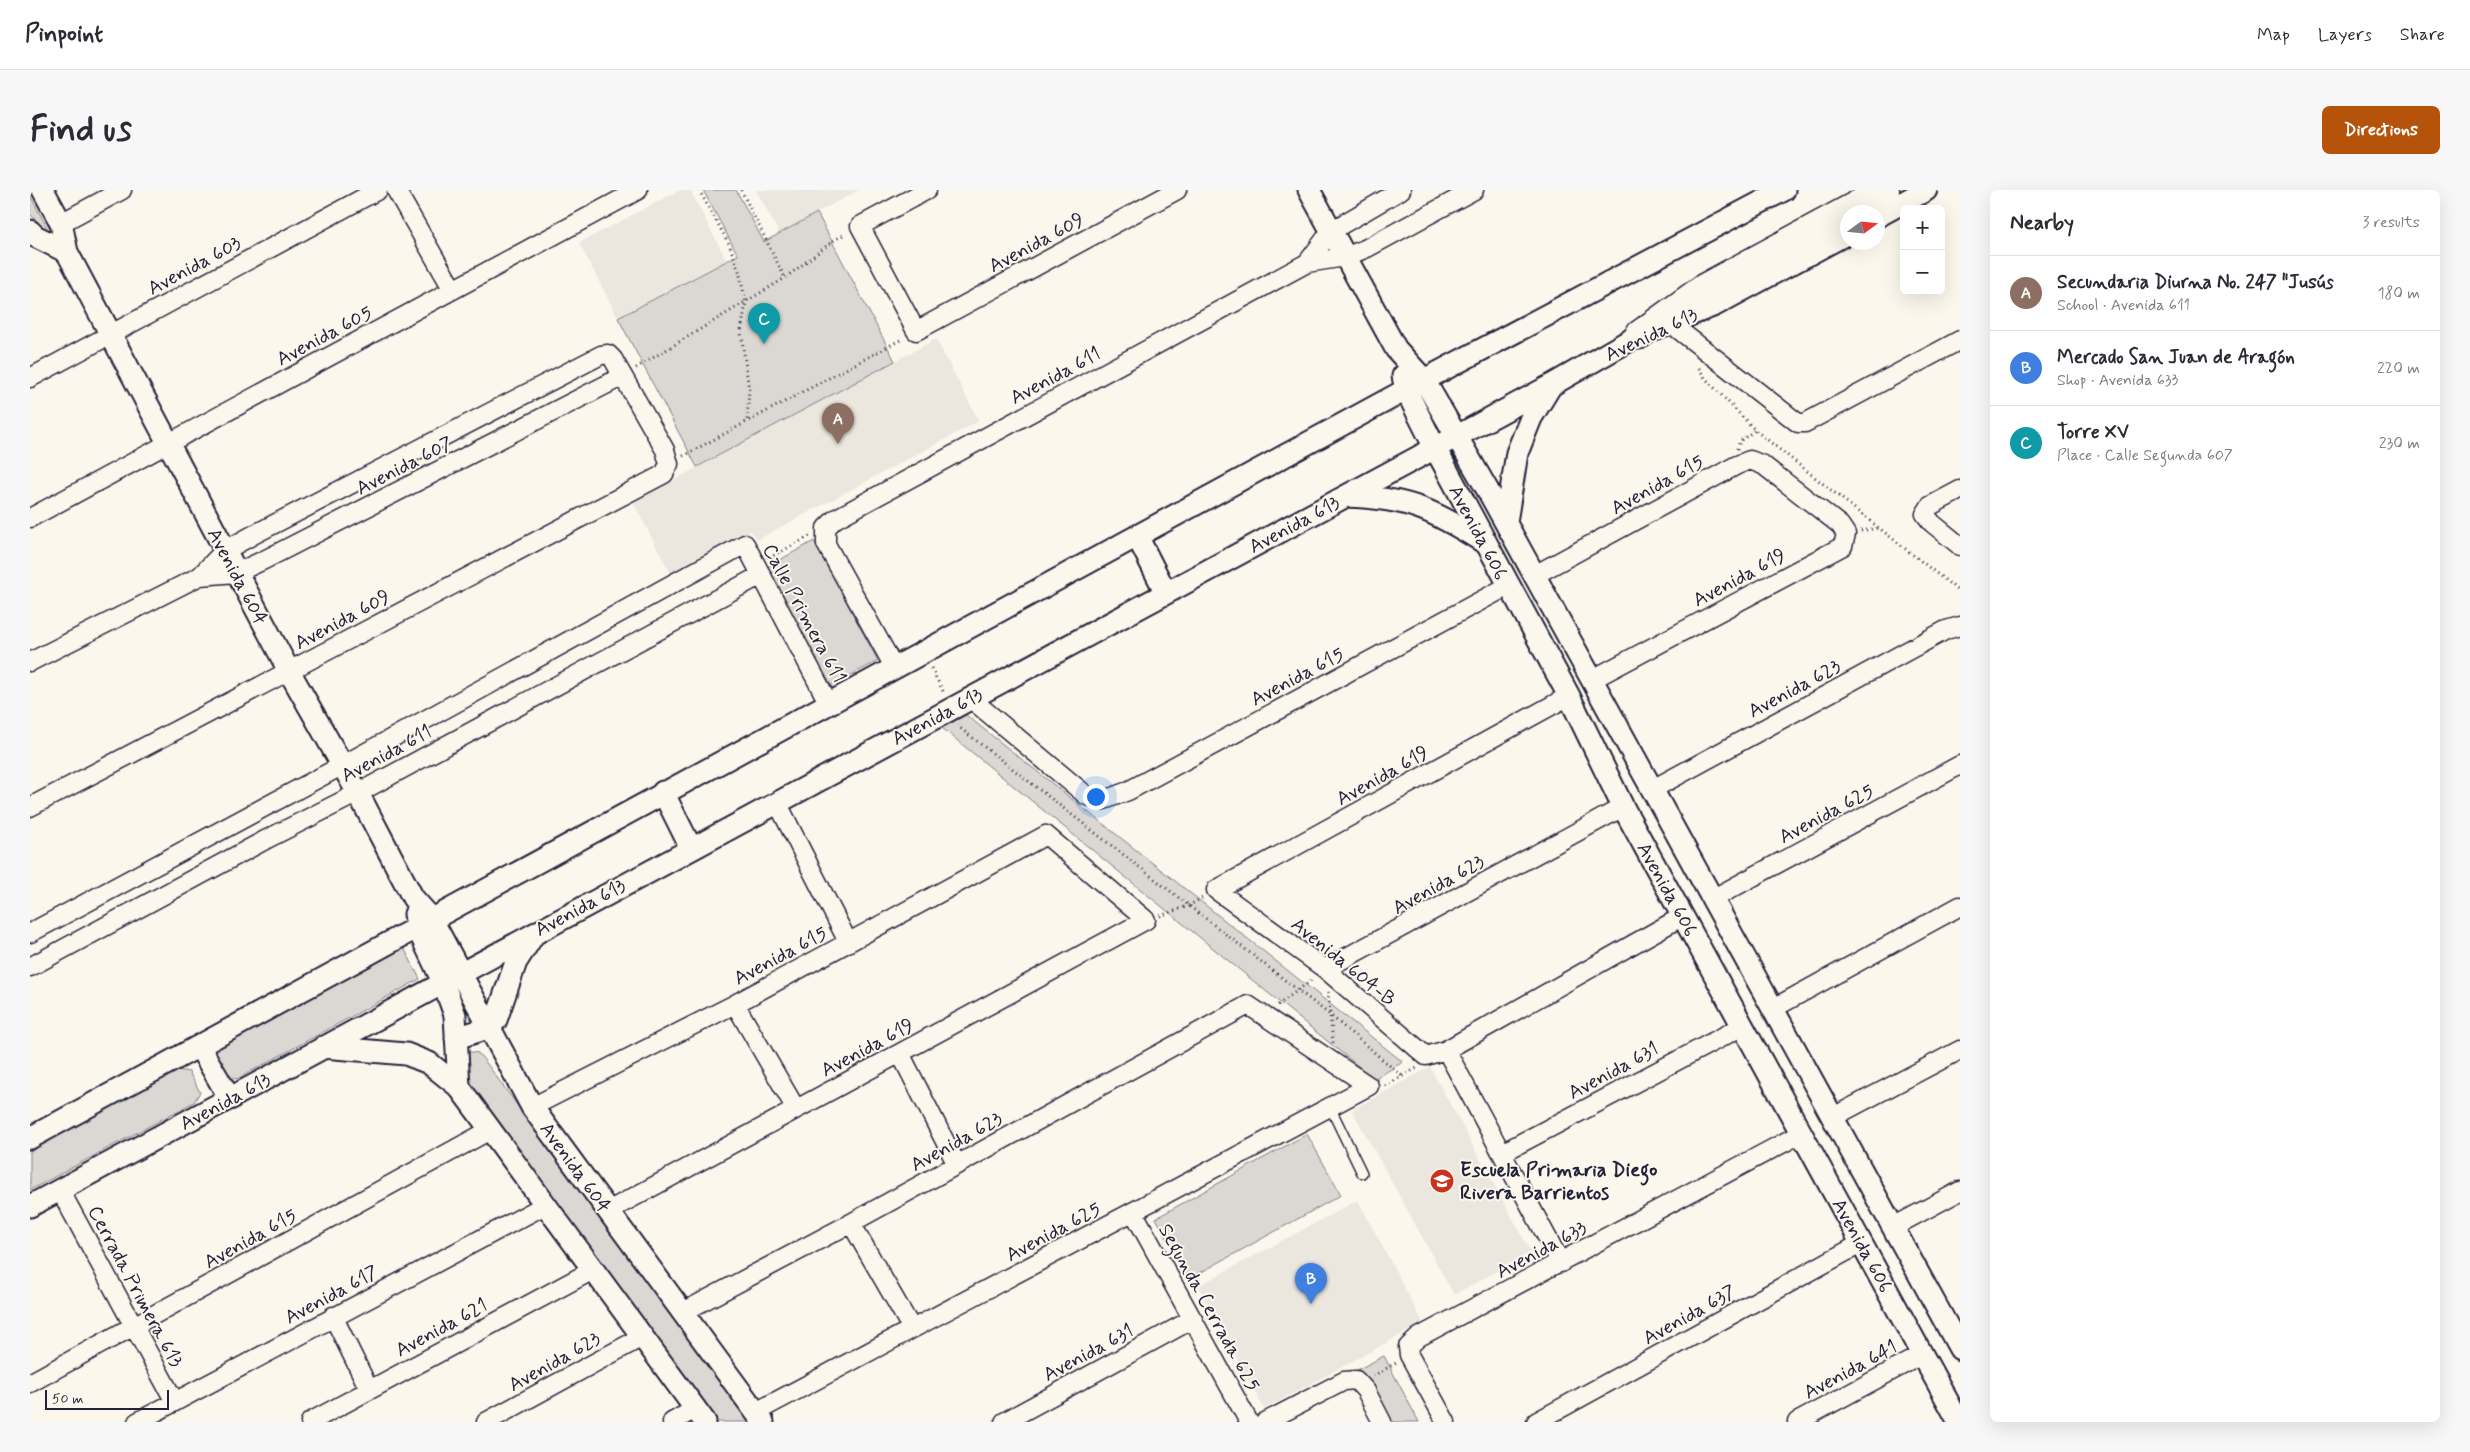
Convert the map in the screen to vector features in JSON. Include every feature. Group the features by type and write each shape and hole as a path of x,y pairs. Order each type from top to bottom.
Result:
{"highway":[{"path":"1639,335 1704,288 1885,190"}],"street":[{"name":"Avenida 604","path":"43,190 61,223 67,252 109,335 289,671 358,793 413,898 451,977 488,1028 532,1107 760,1417"},
{"path":"61,223 122,190"},
{"name":"Avenida 603","path":"30,378 378,190"},
{"path":"396,190 453,290"},
{"name":"Avenida 605","path":"30,518 638,190"},
{"path":"916,331 860,226 926,190"},
{"name":"Avenida 609","path":"916,331 1177,190"},
{"name":"Avenida 606","path":"1309,190 1415,385 1435,448 1569,696 1623,807 1959,1422"},
{"name":"Avenida 611","path":"1307,263 1331,231 1402,190"},
{"name":"Avenida 611","path":"826,528 835,519 1307,263 1345,257 1367,248 1474,190"},
{"path":"30,1138 828,702 1415,385 1784,190"},
{"path":"1885,212 1926,190"},
{"path":"32,235 67,252"},
{"name":"Avenida 613","path":"30,1206 534,932 1550,386 1639,335 1715,305 1840,237"},
{"path":"1670,323 1798,423 1805,424 1960,340"},
{"name":"Avenida 607","path":"30,662 200,576 224,551 600,355 608,354 623,376 236,573 200,576"},
{"path":"623,376 665,450 669,464"},
{"name":"Avenida 606","path":"1415,385 1456,435 1506,522 1533,576 1651,790 1958,1341"},
{"path":"1506,522 1517,453 1530,418 1550,386"},
{"name":"Avenida 619","path":"1591,680 1843,546 1846,534 1840,525 1763,465 1750,460"},
{"name":"Avenida 615","path":"1533,576 1737,465 1750,460"},
{"name":"Avenida 609","path":"30,807 664,474 669,464"},
{"path":"1960,490 1930,506 1925,514 1932,523 1960,546"},
{"path":"1346,496 1379,497 1410,503 1433,512 1486,544"},
{"path":"1472,517 1495,504"},
{"path":"826,528 826,544 894,668"},
{"path":"1137,536 1166,593"},
{"name":"Avenida 611","path":"30,933 342,765 744,544"},
{"name":"Calle Primera 611","path":"744,544 828,702"},
{"name":"Avenida 611","path":"30,967 267,839 358,793 758,570"},
{"name":"Avenida 615","path":"961,703 1087,796 1104,800 1128,792 1508,586"},
{"name":"Avenida 623","path":"1651,790 1946,630 1959,626"},
{"name":"Avenida 619","path":"1216,890 1569,696"},
{"name":"Avenida 625","path":"1712,899 1960,765"},
{"path":"663,792 692,848"},
{"path":"777,802 848,942"},
{"name":"Avenida 623","path":"1326,969 1623,807"},
{"name":"Avenida 615","path":"532,1107 735,1004 1046,835 1146,920"},
{"name":"Avenida 604-B","path":"1216,890 1326,969 1426,1056"},
{"path":"1772,1009 1960,906"},
{"path":"1426,1056 1446,1050 1683,916"},
{"name":"Avenida 619","path":"608,1210 1146,920"},
{"path":"456,1038 488,1028 496,1020 516,962 534,932"},
{"path":"1717,978 1747,962"},
{"name":"Avenida 604","path":"451,977 459,1087"},
{"path":"735,1004 796,1109"},
{"name":"Avenida 623","path":"682,1312 851,1223 1248,1005 1264,1016"},
{"path":"1264,1016 1369,1086"},
{"name":"Avenida 631","path":"1502,1153 1743,1026"},
{"path":"199,1046 230,1098"},
{"path":"323,1047 406,1054 429,1063 459,1087 700,1416 672,1422"},
{"path":"1446,1050 1561,1263"},
{"path":"1833,1117 1960,1050"},
{"path":"900,1053 957,1165"},
{"name":"Avenida 625","path":"760,1417 912,1329 1134,1213 1369,1086"},
{"name":"Avenida 615","path":"30,1383 490,1130"},
{"name":"Avenida 633","path":"1409,1351 1419,1337 1802,1133"},
{"name":"Cerrada Primera 613","path":"60,1190 175,1402"},
{"path":"1893,1227 1960,1191"},
{"name":"Avenida 617","path":"137,1422 333,1316 546,1205"},
{"name":"Segunda Cerrada 625","path":"1134,1213 1249,1422"},
{"path":"851,1223 912,1329"},
{"name":"Avenida 637","path":"1536,1422 1862,1243"},
{"name":"Avenida 621","path":"310,1422 593,1270"},
{"path":"333,1316 369,1389"},
{"name":"Avenida 631","path":"1004,1422 1193,1319"},
{"name":"Avenida 623","path":"486,1422 642,1337"},
{"path":"1409,1351 1446,1422"},
{"name":"Avenida 641","path":"1797,1422 1923,1354"},
{"path":"1265,1422 1344,1381 1357,1381 1366,1391 1382,1422"}],"lane":[{"path":"1330,1107 1362,1173"}],"path":[{"path":"700,190 729,244 739,271 746,303 741,332 749,390 747,422"},
{"path":"741,190 785,278"},
{"path":"623,376 746,303 785,278 833,241 860,226"},
{"path":"669,464 916,331"},
{"path":"1695,362 1705,378 1755,430 1960,592"},
{"path":"758,570 826,528"},
{"path":"922,652 961,703 960,728 1296,991 1330,1015 1402,1076"},
{"path":"1146,920 1188,906 1216,890"},
{"path":"1264,1016 1326,969"},
{"path":"1326,969 1335,1064"},
{"path":"1369,1086 1383,1087 1421,1066 1426,1056"},
{"path":"1357,1381 1409,1351"}],"shaded area":[{"path":"680,190 690,190 727,261 618,318 579,243"},
{"path":"703,190 736,190 764,242 817,213 895,361 697,467 618,318 738,255"},
{"path":"756,190 859,190 779,233"},
{"path":"30,195 51,235 30,214"},
{"path":"936,339 979,421 757,540 751,531 671,574 633,502"},
{"path":"814,541 878,661 828,687 765,568"},
{"path":"966,715 1403,1062 1374,1079 942,728"},
{"path":"403,946 420,979 237,1079 229,1077 216,1053 218,1047"},
{"path":"464,1051 478,1053 484,1060 751,1422 713,1422 463,1081"},
{"name":"Escuela Primaria Diego Rivera Barrientos","path":"1430,1067 1531,1252 1454,1295 1352,1110"},
{"path":"177,1070 189,1072 200,1092 194,1102 30,1190 30,1148"},
{"path":"1307,1134 1341,1195 1189,1279 1156,1218"},
{"path":"1358,1200 1423,1323 1264,1409 1198,1286"},
{"path":"1384,1356 1419,1422 1385,1422 1357,1370"}],"place":[{"name":"Torre XV","path":"764,344"},
{"name":"Secundaria Diurna No. 247 \"Jusús","path":"838,444"},
{"name":"Escuela Primaria Diego Rivera Barrientos","path":"1442,1181"},
{"name":"Mercado San Juan de Aragón","path":"1311,1304"}]}
